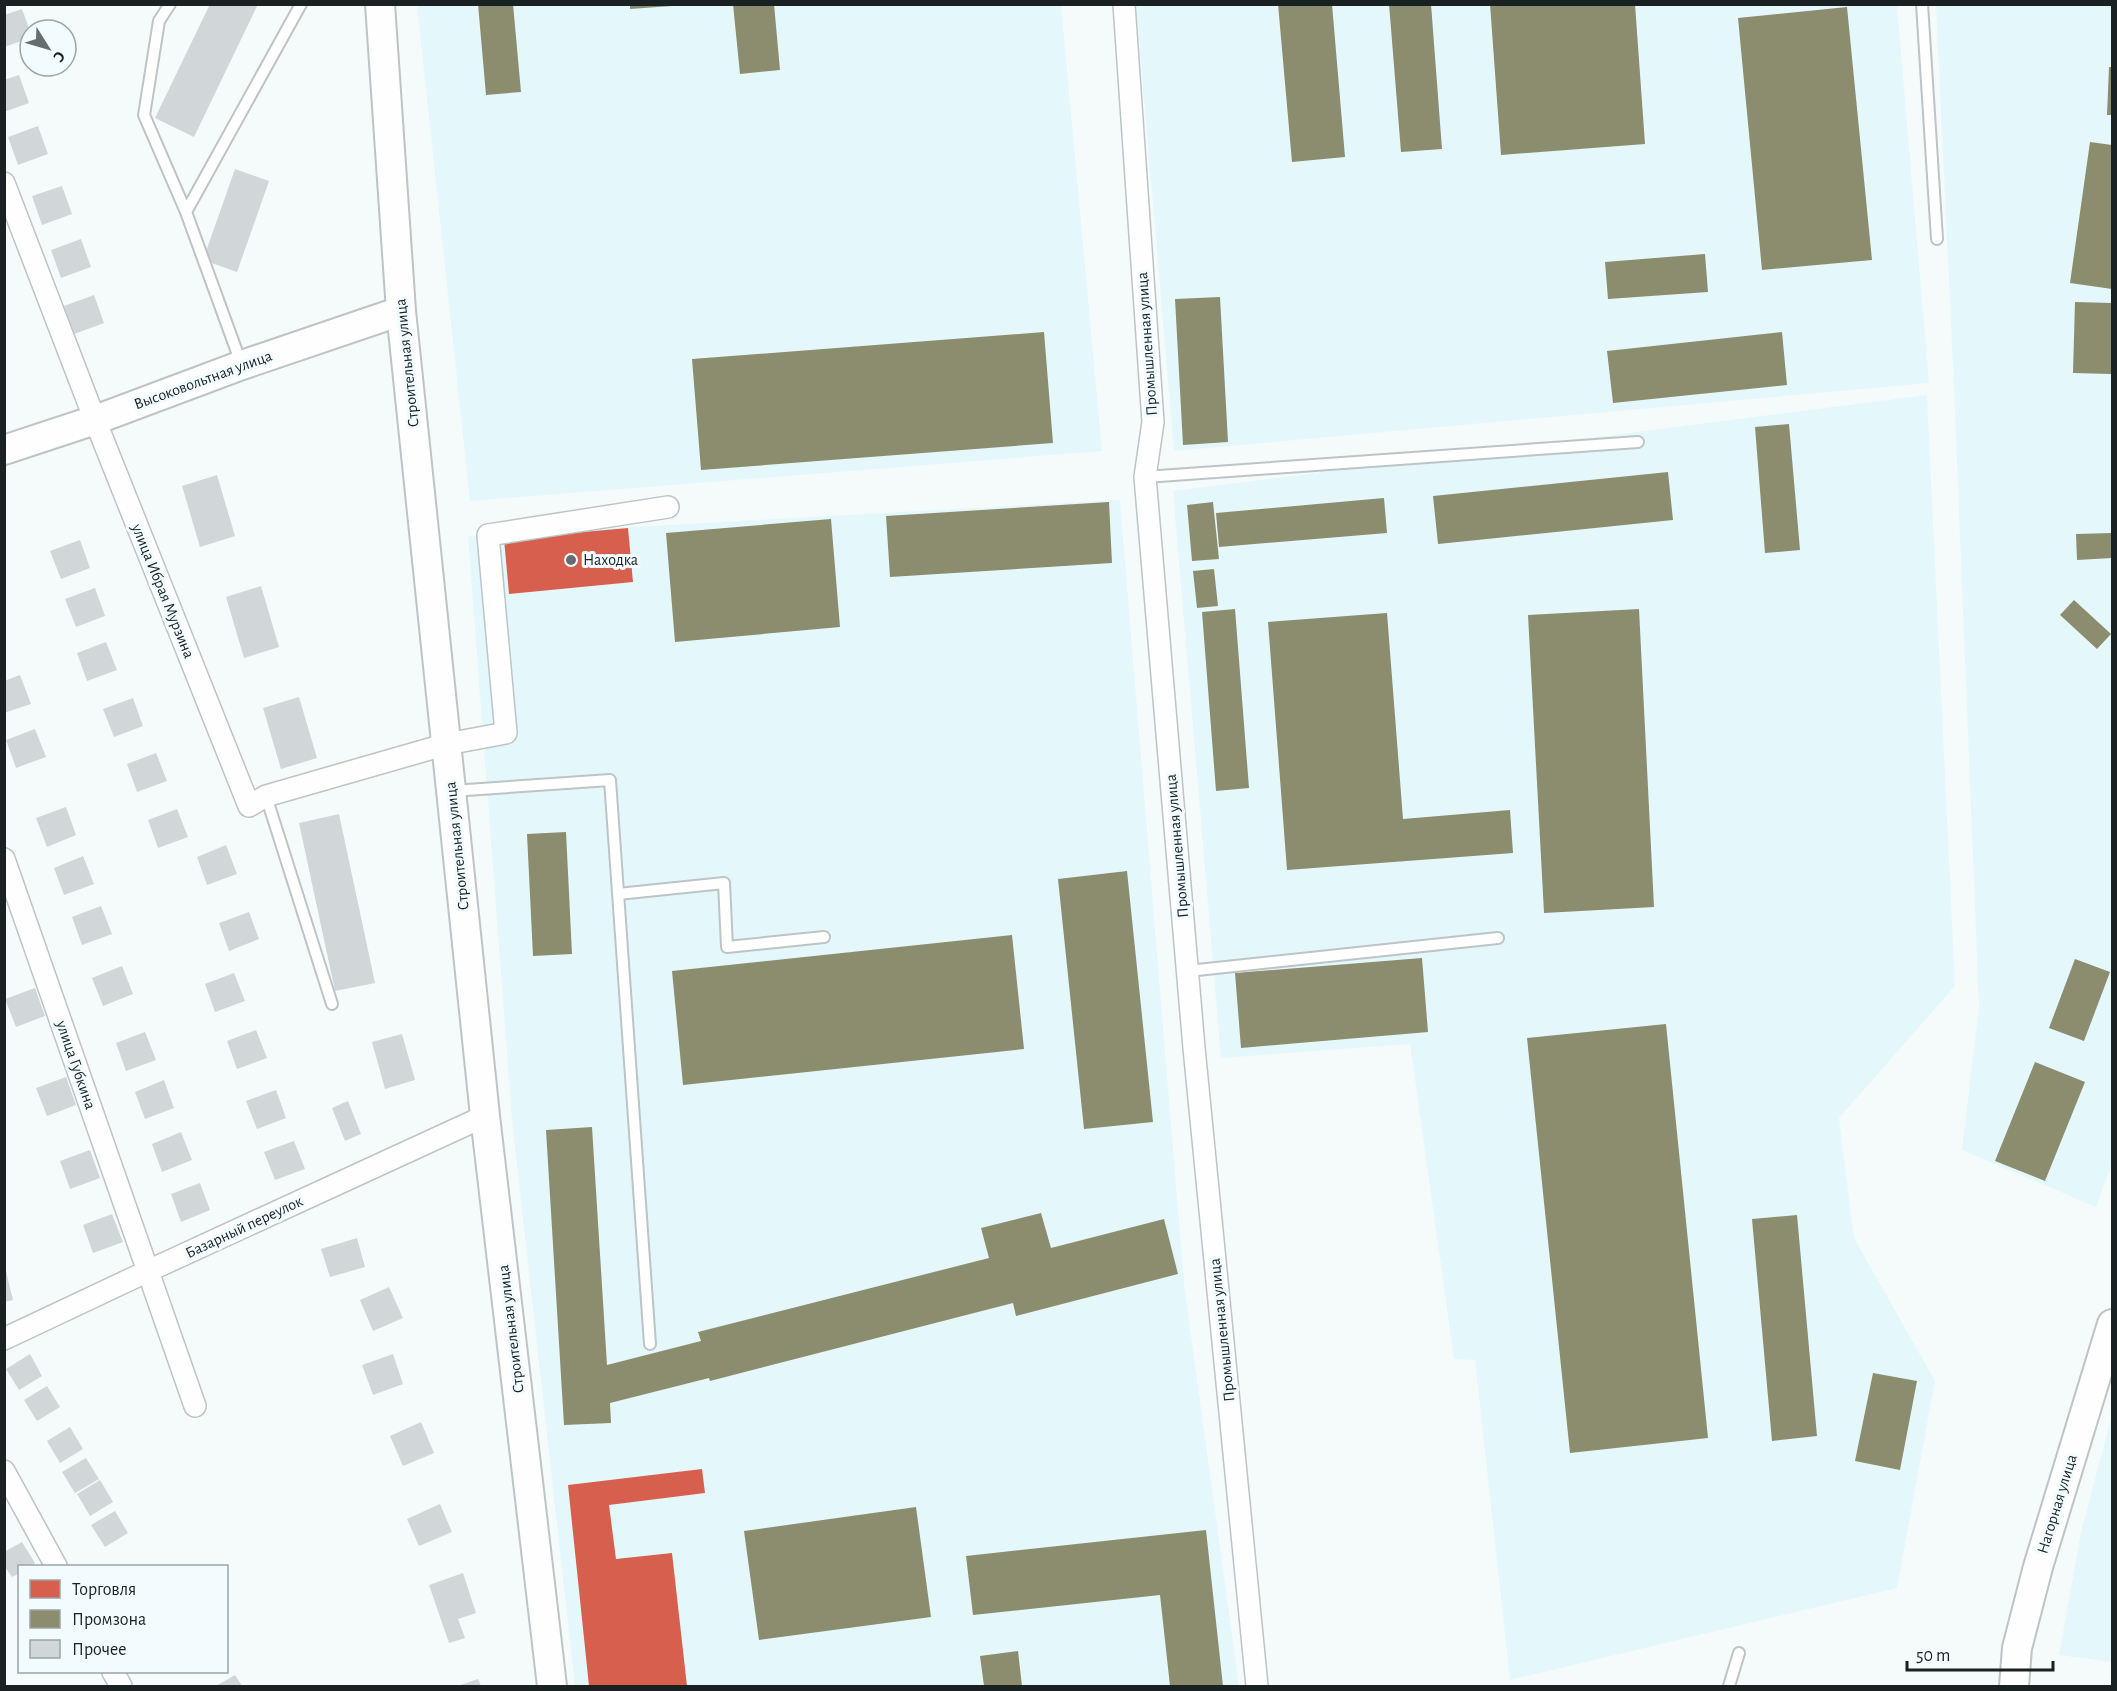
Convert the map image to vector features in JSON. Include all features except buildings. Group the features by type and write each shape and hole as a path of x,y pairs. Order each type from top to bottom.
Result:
{"main road":[{"name":"Строительная улица","path":"380,4 401,311 486,1116 552,1686"},
{"name":"Высоковольтная улица","path":"4,450 95,420 242,364 401,311"},
{"name":"Нагорная улица","path":"2019,1686 2017,1648 2038,1567 2112,1324"}],"street":[{"name":"Промышленная улица","path":"1124,4 1153,422 1145,477 1188,971 1257,1686"},
{"name":"улица Ибрая Мурзина","path":"4,183 95,420 249,806 266,796 447,744 506,733 488,535 668,507"},
{"name":"улица Губкина","path":"4,859 195,1406"},
{"name":"Базарный переулок","path":"4,1340 148,1271 486,1116"},
{"path":"4,1471 55,1565"}],"lane":[{"path":"170,4 159,21 144,115 186,212 242,364"},
{"path":"186,212 301,4"},
{"path":"1922,4 1937,239"},
{"path":"1145,477 1638,442"},
{"path":"452,791 610,780 650,1344"},
{"path":"266,796 332,1004"},
{"path":"618,894 724,883 728,947 824,937"},
{"path":"1188,971 1497,938"},
{"path":"1729,1686 1740,1653"}],"shaded area":[{"path":"417,5 1061,5 1102,451 470,501"},
{"path":"1136,5 1897,5 1929,383 1174,451"},
{"path":"1936,5 2112,5 2112,1164 2096,1207 1962,1150 1979,1007"},
{"path":"1927,395 1955,986 1839,1118 1854,1238 1935,1381 1897,1588 1510,1680 1475,1360 1454,1359 1410,1044 1221,1058 1173,491"},
{"path":"1120,500 1184,1284 1239,1686 575,1686 512,1120 468,536"},
{"path":"2112,1415 2112,1662 2059,1655 2081,1532"}],"place":[{"name":"Находка","path":"571,560"}]}
